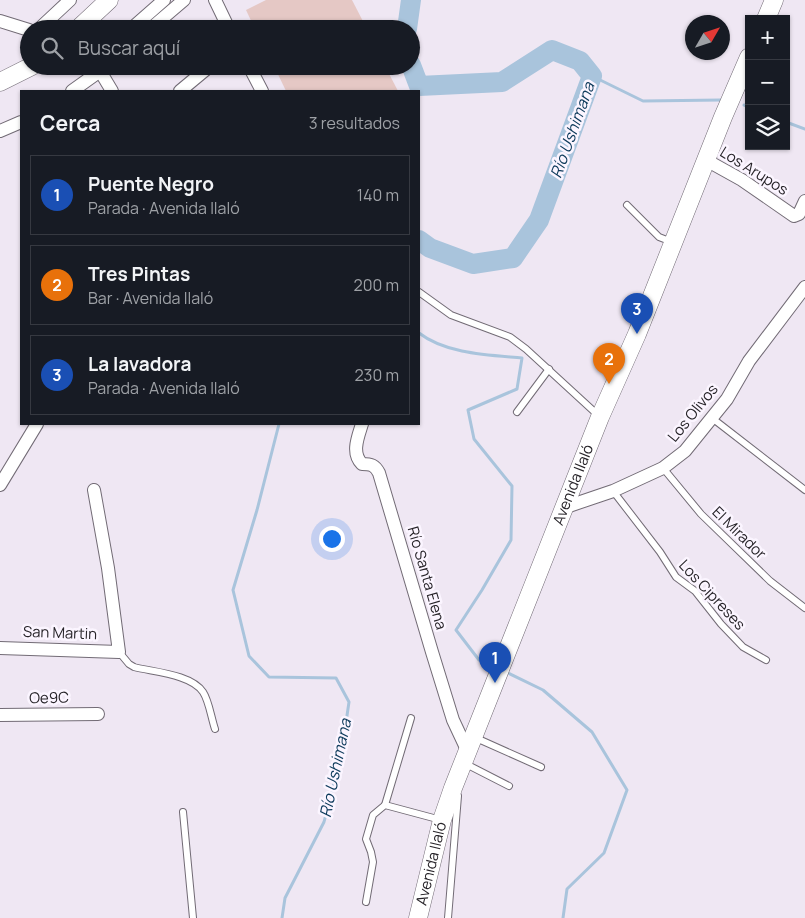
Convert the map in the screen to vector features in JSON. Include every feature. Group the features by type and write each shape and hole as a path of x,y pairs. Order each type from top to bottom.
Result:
{"main road":[{"path":"91,20 109,0"},
{"path":"768,15 774,0"},
{"name":"Avenida Ilaló","path":"418,918 442,820 466,756 563,508 600,417 637,334 748,60"},
{"path":"0,82 20,72"}],"street":[{"path":"49,20 70,0"},
{"path":"142,20 164,0"},
{"path":"161,20 184,0"},
{"path":"214,2 224,20"},
{"path":"0,21 20,27"},
{"path":"73,90 92,75"},
{"path":"103,75 111,90"},
{"path":"181,90 199,75"},
{"path":"254,75 261,90"},
{"path":"0,130 20,122"},
{"name":"Los Arupos","path":"706,160 742,180 791,214 797,216 805,201"},
{"name":"Los Olivos","path":"563,508 613,491 663,468 685,451 727,399 749,361 805,287"},
{"path":"0,485 36,425"},
{"name":"Río Santa Elena","path":"362,425 357,438 358,460 362,464 370,464 376,467 379,473 432,652 466,756"},
{"path":"94,490 108,568 119,652"},
{"name":"San Martin","path":"0,648 119,652"},
{"name":"Oe9C","path":"0,715 98,714"}],"lane":[{"path":"627,204 659,237 674,242"},
{"path":"420,293 451,315 510,337 549,369 600,417"},
{"path":"516,412 549,369"},
{"path":"712,418 805,490"},
{"name":"El Mirador","path":"663,468 701,514 770,581 805,608"},
{"name":"Los Cipreses","path":"613,491 660,552 676,577 695,591 739,643 766,660"},
{"path":"119,652 128,664 134,667 187,679 197,685 203,692 215,729"},
{"path":"385,805 411,718"},
{"path":"466,756 540,767"},
{"path":"466,756 509,786"},
{"path":"448,918 466,756"},
{"path":"366,902 373,862 366,839 373,815 379,808 385,805 442,820"},
{"path":"183,812 193,918"}],"shaded area":[{"path":"266,0 352,0 362,20 251,20 246,10"},
{"path":"278,75 390,75 397,90 286,90"}],"waterway":[{"name":"Río Ushimana","path":"408,20 411,0"},
{"name":"Río Ushimana","path":"415,75 419,86 502,82 552,50 580,61 592,76 539,220 513,258 473,264 430,248 420,241"},
{"path":"592,76 643,101 721,100"},
{"path":"790,123 805,129"},
{"path":"420,334 430,340 455,349 522,358 517,389 468,410 474,439 512,486 511,540 456,630 479,660 494,667"},
{"name":"Río Ushimana","path":"279,425 257,510 233,590 249,656 269,677 336,678 349,702 341,756 324,822 285,898 282,918"},
{"path":"506,672 543,690 592,732 627,790 604,853 567,889 563,918"}],"place":[{"name":"La lavadora","path":"637,334"},
{"name":"Tres Pintas","path":"609,384"},
{"name":"Puente Negro","path":"495,683"}]}
